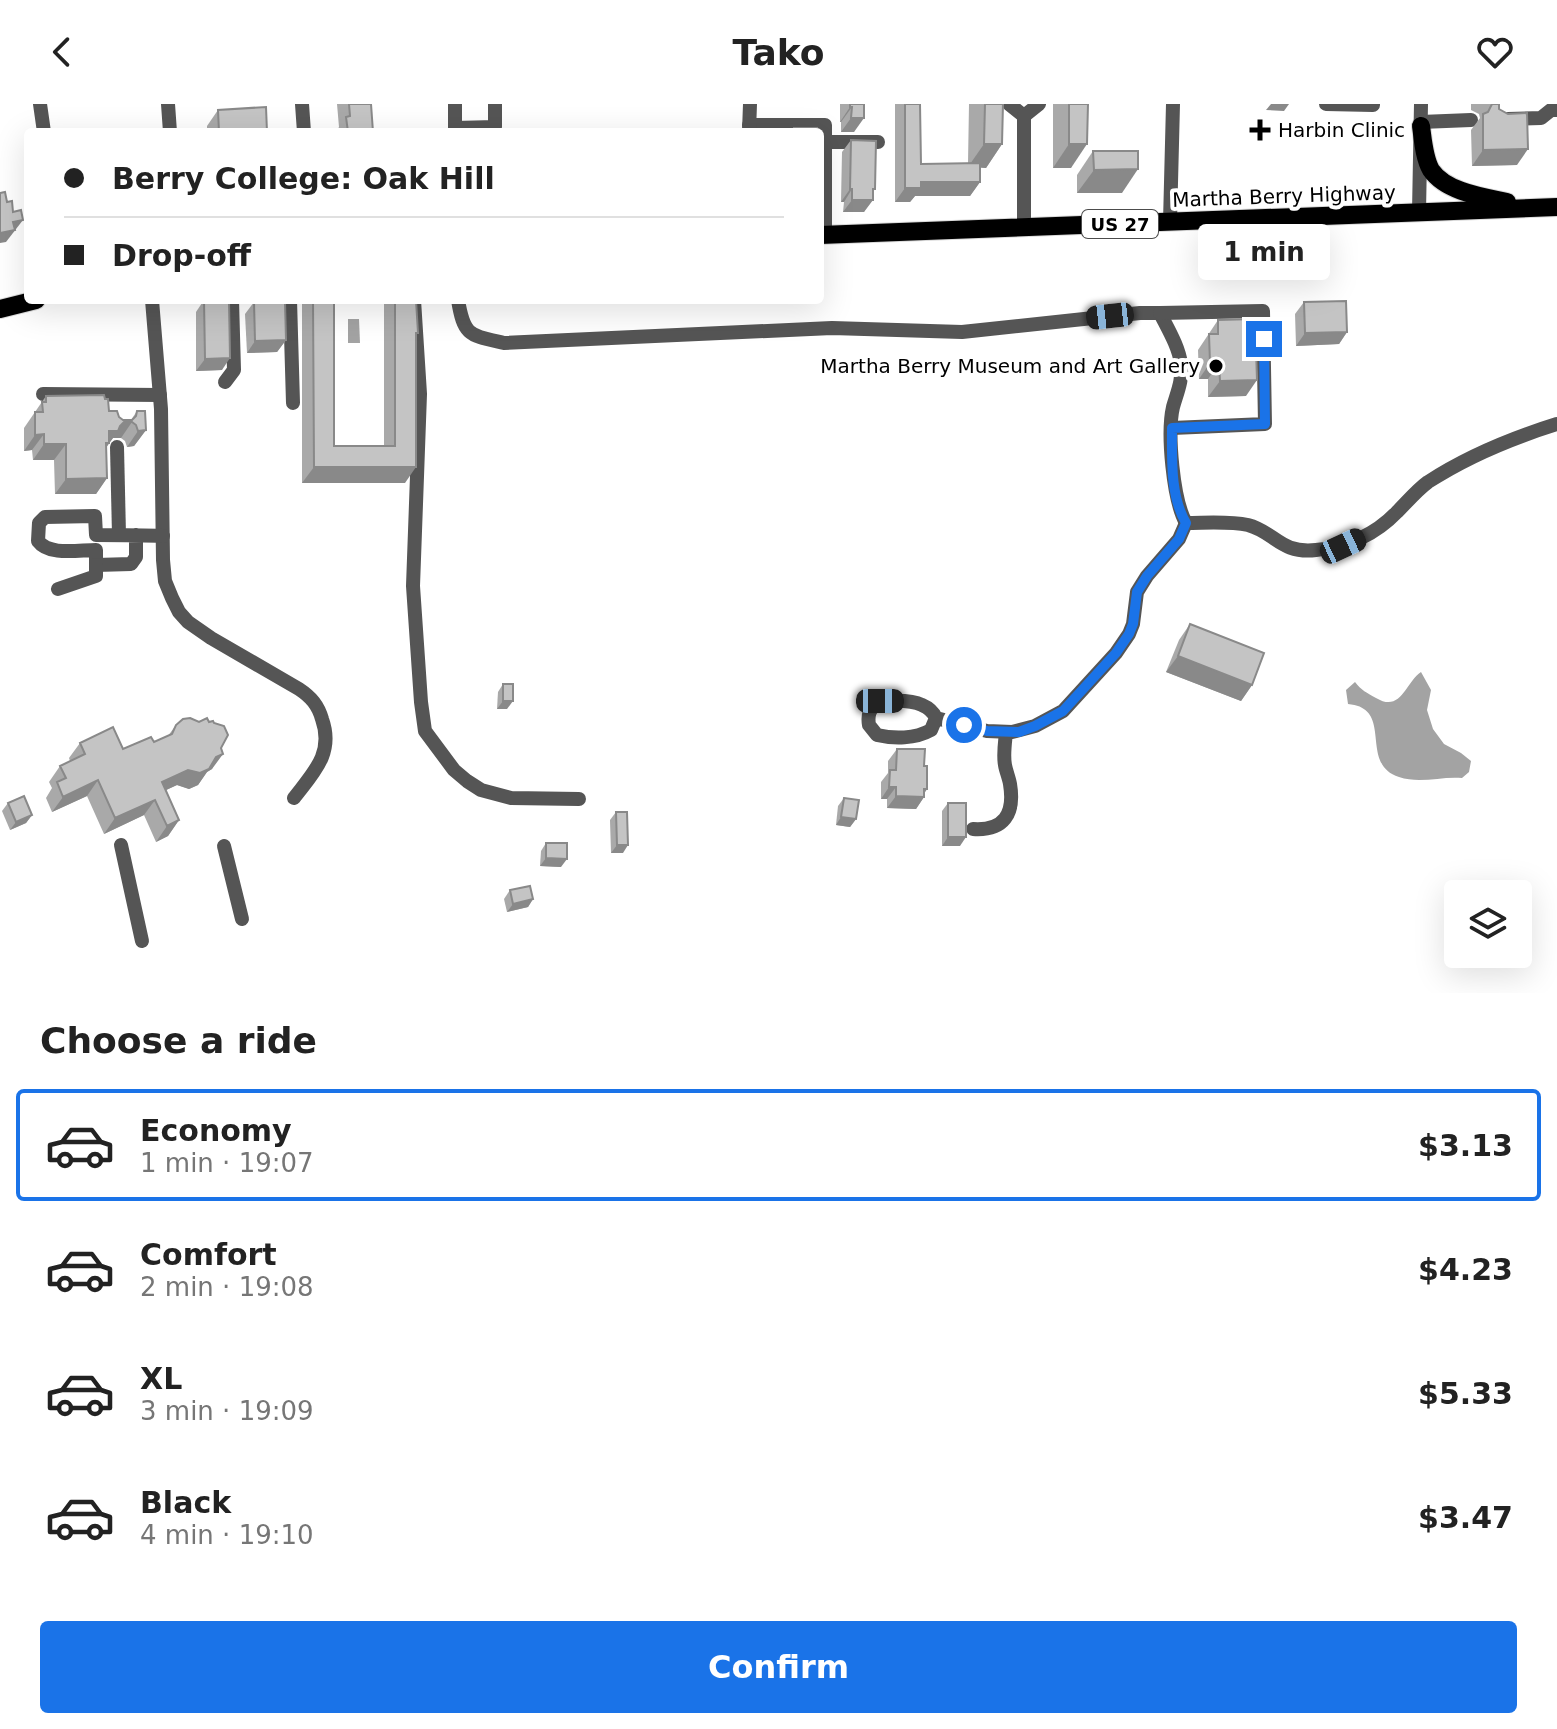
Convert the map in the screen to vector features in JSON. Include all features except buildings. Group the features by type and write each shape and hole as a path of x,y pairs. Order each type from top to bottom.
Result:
{"main road":[{"path":"1421,124 1432,171 1450,186 1491,199 1553,207"},
{"name":"Martha Berry Highway","path":"824,234 1553,207"},
{"path":"0,309 24,303"}],"street":[{"path":"40,104 43,128"},
{"path":"168,104 170,128"},
{"path":"302,104 304,128"},
{"path":"455,104 455,128"},
{"path":"482,128 495,127 495,104"},
{"path":"749,128 750,104"},
{"path":"1009,104 1024,116"},
{"path":"1024,116 1039,104"},
{"path":"1170,222 1173,104"},
{"path":"1326,104 1373,105"},
{"path":"1419,212 1421,104"},
{"path":"1453,104 1453,121"},
{"path":"1496,119 1541,118 1553,108"},
{"path":"1024,116 1024,227"},
{"path":"1421,124 1471,120"},
{"path":"768,128 825,125 824,188"},
{"path":"825,142 878,142"},
{"path":"152,304 160,395 165,581 184,617 211,638 299,689 317,707 326,732 324,753 294,798"},
{"path":"225,382 234,370 232,304"},
{"path":"290,304 293,403"},
{"path":"414,304 420,394 413,586 425,731 454,770 481,790 511,798 579,799"},
{"path":"459,304 462,324 476,337 504,343 832,328 962,332 1140,313 1263,311 1265,424 1172,428"},
{"path":"936,718 987,731 1019,732 1035,726 1063,711 1116,653 1129,634 1137,592 1179,539 1186,523 1176,492 1172,428 1181,364 1160,313"},
{"path":"43,394 160,395"},
{"path":"115,395 116,411"},
{"path":"1186,523 1250,526 1283,546 1295,549 1311,551 1343,546 1373,532 1425,484 1469,458 1514,438 1557,424"},
{"path":"117,447 119,535"},
{"path":"96,550 119,535 163,536"},
{"path":"96,550 131,564 136,557 136,535"},
{"path":"58,589 96,576 96,550"},
{"path":"973,829 997,827 1010,810 1011,788 1005,765 1006,732"},
{"path":"121,845 142,941"},
{"path":"224,846 242,919"}],"shaded area":[{"path":"348,319 359,319 360,343 348,343"},
{"path":"1421,672 1431,690 1427,710 1433,729 1444,744 1471,761 1469,772 1462,778 1415,780 1399,777 1387,770 1380,761 1370,715 1362,708 1348,704 1346,690 1355,682 1376,698 1391,702 1402,695"}],"place":[{"name":"Harbin Clinic","path":"1260,130"},
{"name":"Martha Berry Museum and Art Gallery","path":"1216,366"}],"route":[{"path":"964,725 987,731 1012,732 1035,726 1063,711 1116,653 1133,624 1137,592 1179,539 1186,523 1176,492 1172,428 1265,424 1264,339"}]}
